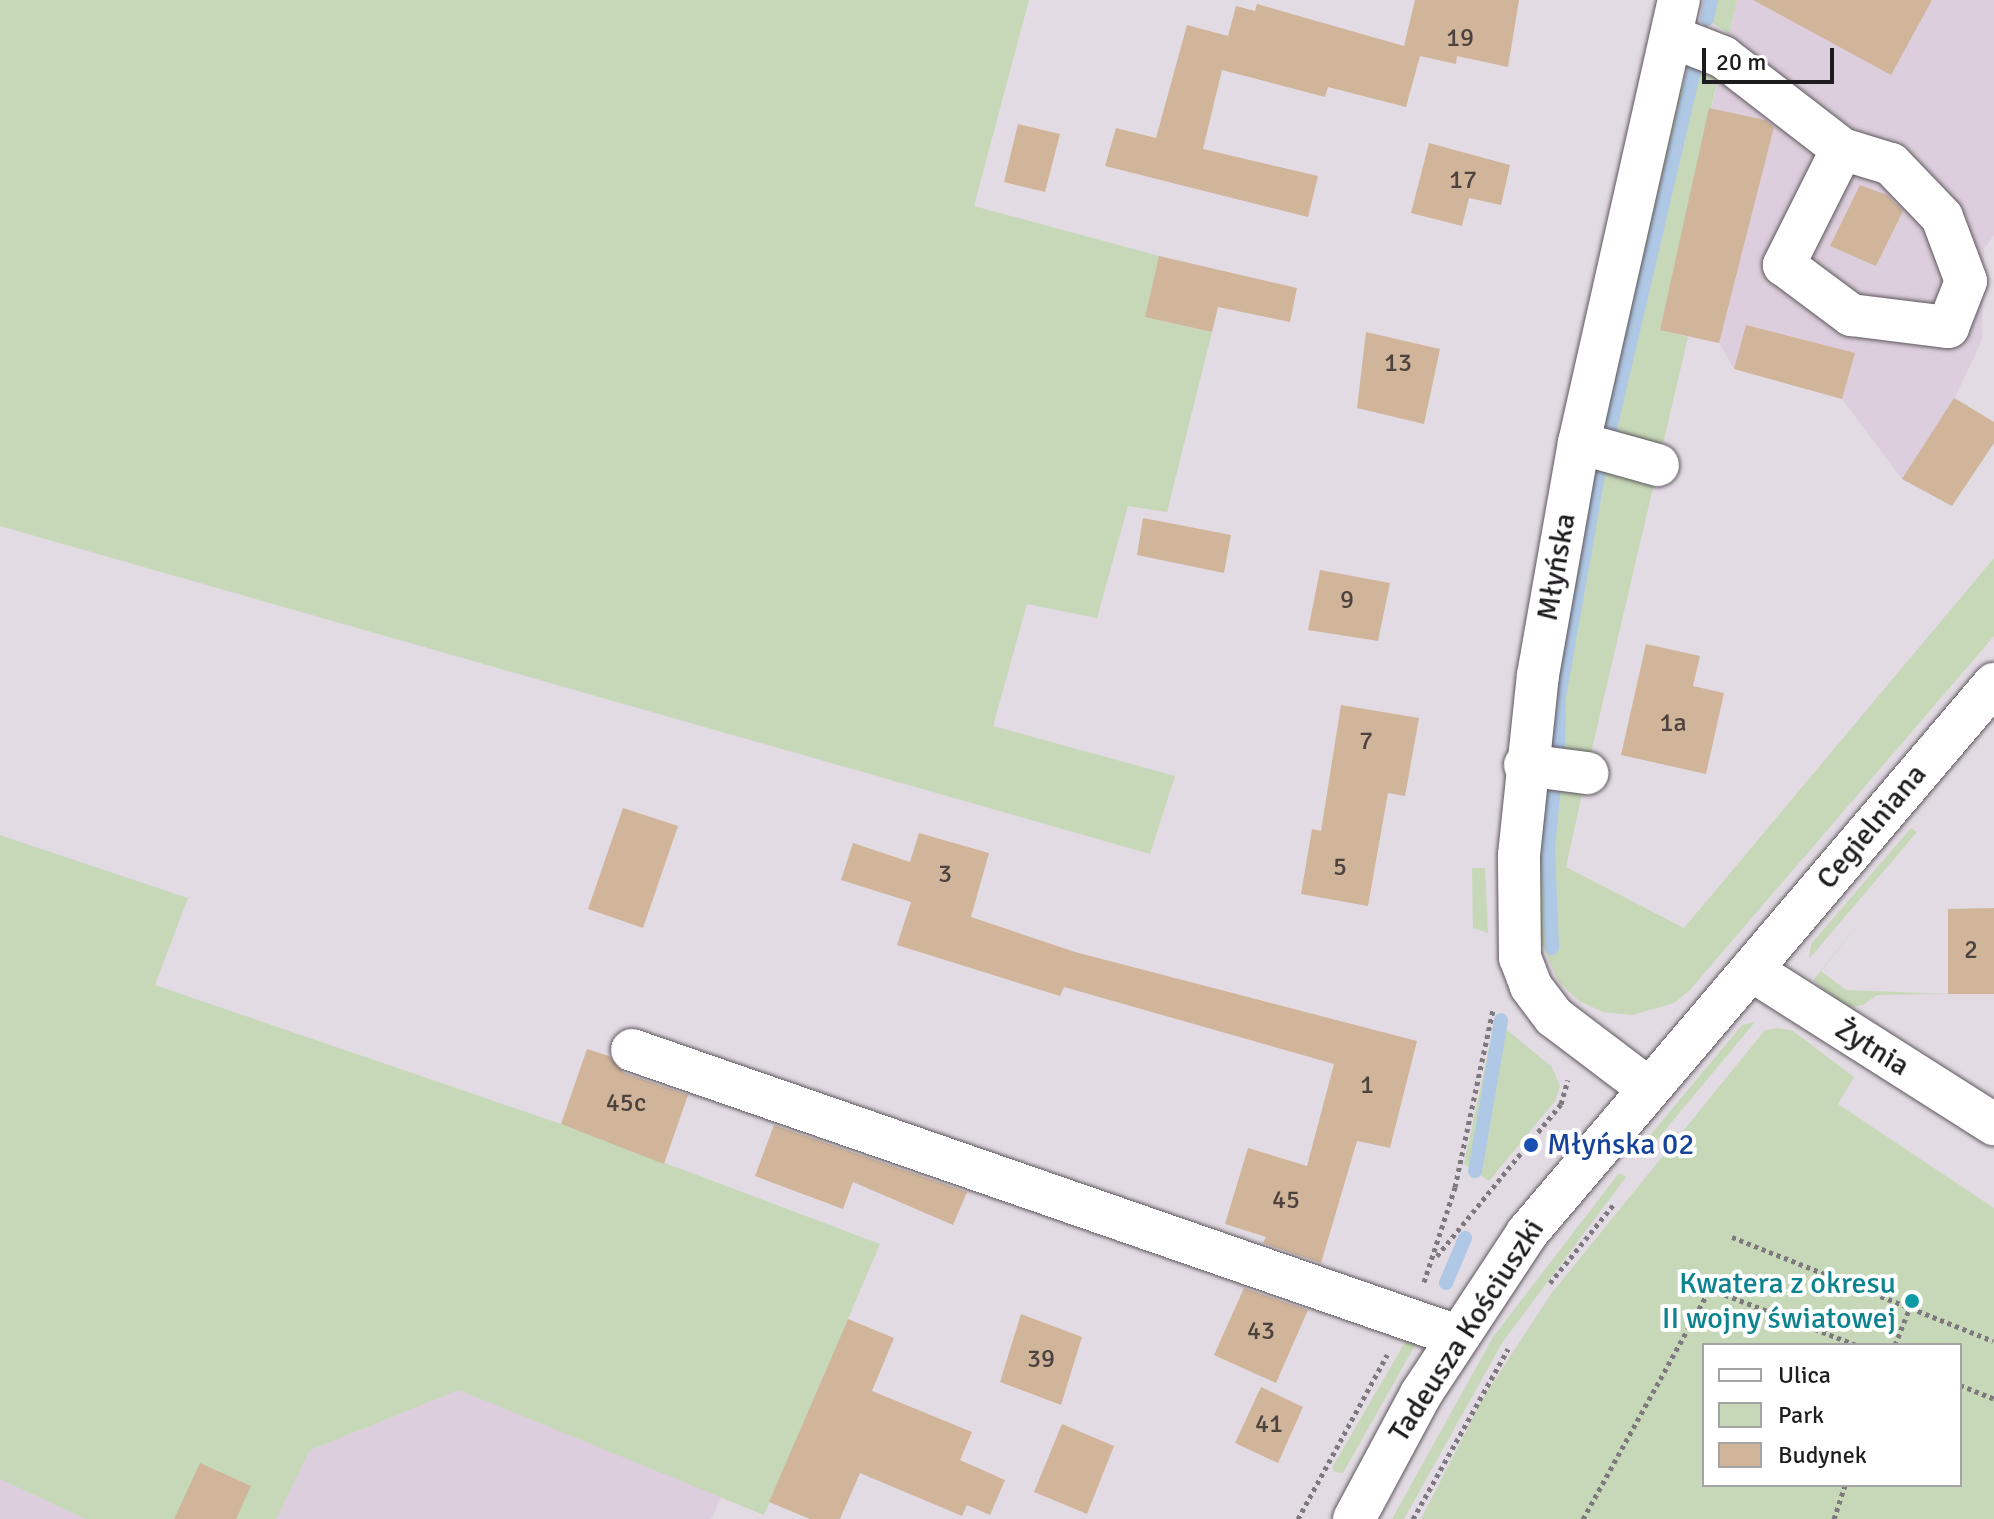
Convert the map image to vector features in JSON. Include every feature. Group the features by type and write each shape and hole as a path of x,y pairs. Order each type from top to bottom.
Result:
{"street":[{"path":"1675,18 1842,149 1891,164 1942,217 1966,281 1948,327 1851,315 1784,265 1842,149"},
{"name":"Młyńska","path":"1648,1088 1554,1017 1526,972 1517,916 1525,765 1579,443 1675,18"},
{"path":"1579,443 1658,465"},
{"name":"Cegielniana","path":"1751,970 1994,684"},
{"path":"1525,765 1587,773"},
{"name":"Tadeusza Kościuszki","path":"1354,1519 1457,1336 1527,1233 1751,970"},
{"name":"Żytnia","path":"1751,970 1994,1124"},
{"path":"632,1050 1457,1336"}],"path":[{"path":"1434,1260 1561,1104 1565,1071"},
{"path":"1545,1289 1620,1197"},
{"path":"1732,1237 1993,1341"},
{"path":"1583,1519 1710,1289 1852,1343"},
{"path":"1896,1343 1910,1307"},
{"path":"1413,1519 1515,1338"},
{"path":"1962,1386 1994,1399"},
{"path":"1834,1519 1844,1487"}],"shaded area":[{"path":"1737,0 1994,0 1994,235 1984,249 1982,340 1955,398 1994,422 1994,443 1952,506 1902,479 1842,399 1734,369 1719,343 1660,330"},
{"path":"459,1390 722,1496 711,1519 276,1519 310,1450"},
{"path":"0,1479 85,1519 0,1519"}],"green space":[{"path":"0,0 1029,0 974,206 1159,256 1145,317 1212,332 1167,512 1128,506 1097,618 1027,604 993,726 1175,776 1150,854 0,526"},
{"path":"1703,0 1737,0 1729,34 1707,19"},
{"path":"1694,70 1718,78 1660,329 1688,337 1662,448 1603,433 1679,91"},
{"path":"1594,465 1655,479 1591,753 1552,747 1554,704"},
{"path":"1994,558 1994,636 1689,991 1674,1003 1632,1015 1603,1012 1579,1001 1558,981 1541,941 1537,902 1543,783 1583,789 1566,867 1684,928"},
{"path":"1911,828 1917,832 1809,959 1811,944"},
{"path":"0,835 188,898 155,985 561,1124 880,1244 764,1515 459,1390 310,1450 276,1519 85,1519 0,1479"},
{"path":"1472,868 1485,868 1488,933 1473,928"},
{"path":"1876,902 1821,971 1846,990 1948,994 1877,995 1863,1005 1847,1008 1813,980"},
{"path":"1495,1020 1552,1067 1560,1086 1555,1101 1489,1181 1464,1164"},
{"path":"1755,1022 1646,1153 1641,1146 1742,1025"},
{"path":"1779,1028 1793,1031 1854,1077 1838,1104 1994,1208 1994,1519 1421,1519 1483,1398 1551,1294 1765,1030"},
{"path":"1619,1173 1626,1177 1502,1343 1404,1519 1392,1519 1493,1337"},
{"path":"1411,1332 1417,1342 1343,1473 1335,1472 1332,1468"}],"building":[{"path":"1415,0 1519,0 1508,67 1457,56 1456,64 1420,56 1406,107 1328,87 1325,97 1222,70 1203,149 1318,176 1308,217 1105,166 1116,128 1156,138 1187,25 1228,36 1236,6 1255,11 1257,4 1404,46"},
{"path":"1753,0 1932,0 1891,75"},
{"path":"1709,108 1765,120 1774,127 1719,343 1660,330"},
{"path":"1018,124 1060,134 1045,192 1004,182"},
{"path":"1429,143 1510,165 1501,205 1469,198 1462,226 1411,213"},
{"path":"1860,185 1887,195 1903,211 1876,266 1830,246"},
{"path":"1159,256 1297,288 1290,322 1218,307 1212,332 1145,317"},
{"path":"1746,325 1855,353 1842,399 1734,369"},
{"path":"1366,332 1440,349 1424,424 1357,408"},
{"path":"1954,398 1994,422 1994,443 1952,506 1902,479"},
{"path":"1143,518 1231,535 1224,573 1137,555"},
{"path":"1320,570 1390,583 1378,641 1308,630"},
{"path":"1646,644 1700,656 1693,686 1724,693 1706,774 1621,755"},
{"path":"1341,705 1419,718 1405,796 1388,793 1368,906 1301,894 1312,829 1321,831"},
{"path":"623,808 678,826 643,928 588,909"},
{"path":"919,833 989,853 971,917 1075,952 1417,1041 1390,1148 1357,1141 1321,1263 1263,1243 1266,1237 1225,1224 1248,1148 1307,1166 1334,1064 1064,987 1060,996 897,945 911,902 841,880 853,843 910,862"},
{"path":"1994,908 1994,994 1948,994 1948,909"},
{"path":"587,1049 609,1056 624,1073 688,1095 664,1164 561,1124"},
{"path":"774,1125 967,1192 953,1225 853,1182 843,1209 755,1176"},
{"path":"1244,1288 1308,1310 1276,1383 1214,1355"},
{"path":"1021,1314 1082,1337 1061,1405 1000,1382"},
{"path":"848,1319 894,1338 872,1391 972,1432 960,1460 1005,1480 990,1515 967,1505 962,1516 860,1473 840,1519 810,1519 769,1502"},
{"path":"1261,1387 1303,1407 1278,1463 1235,1443"},
{"path":"1062,1424 1114,1446 1087,1514 1034,1492"},
{"path":"200,1463 251,1486 236,1519 174,1519"}],"waterway":[{"path":"1707,19 1711,0"},
{"path":"1609,433 1694,70"},
{"path":"1558,746 1559,697 1599,470"},
{"path":"1552,948 1548,848 1554,785"},
{"path":"1475,1171 1501,1020"},
{"path":"1446,1283 1465,1238"}],"place":[{"name":"Młyńska 02","path":"1531,1145"},
{"name":"Kwatera z okresu II wojny światowej","path":"1912,1301"}]}
